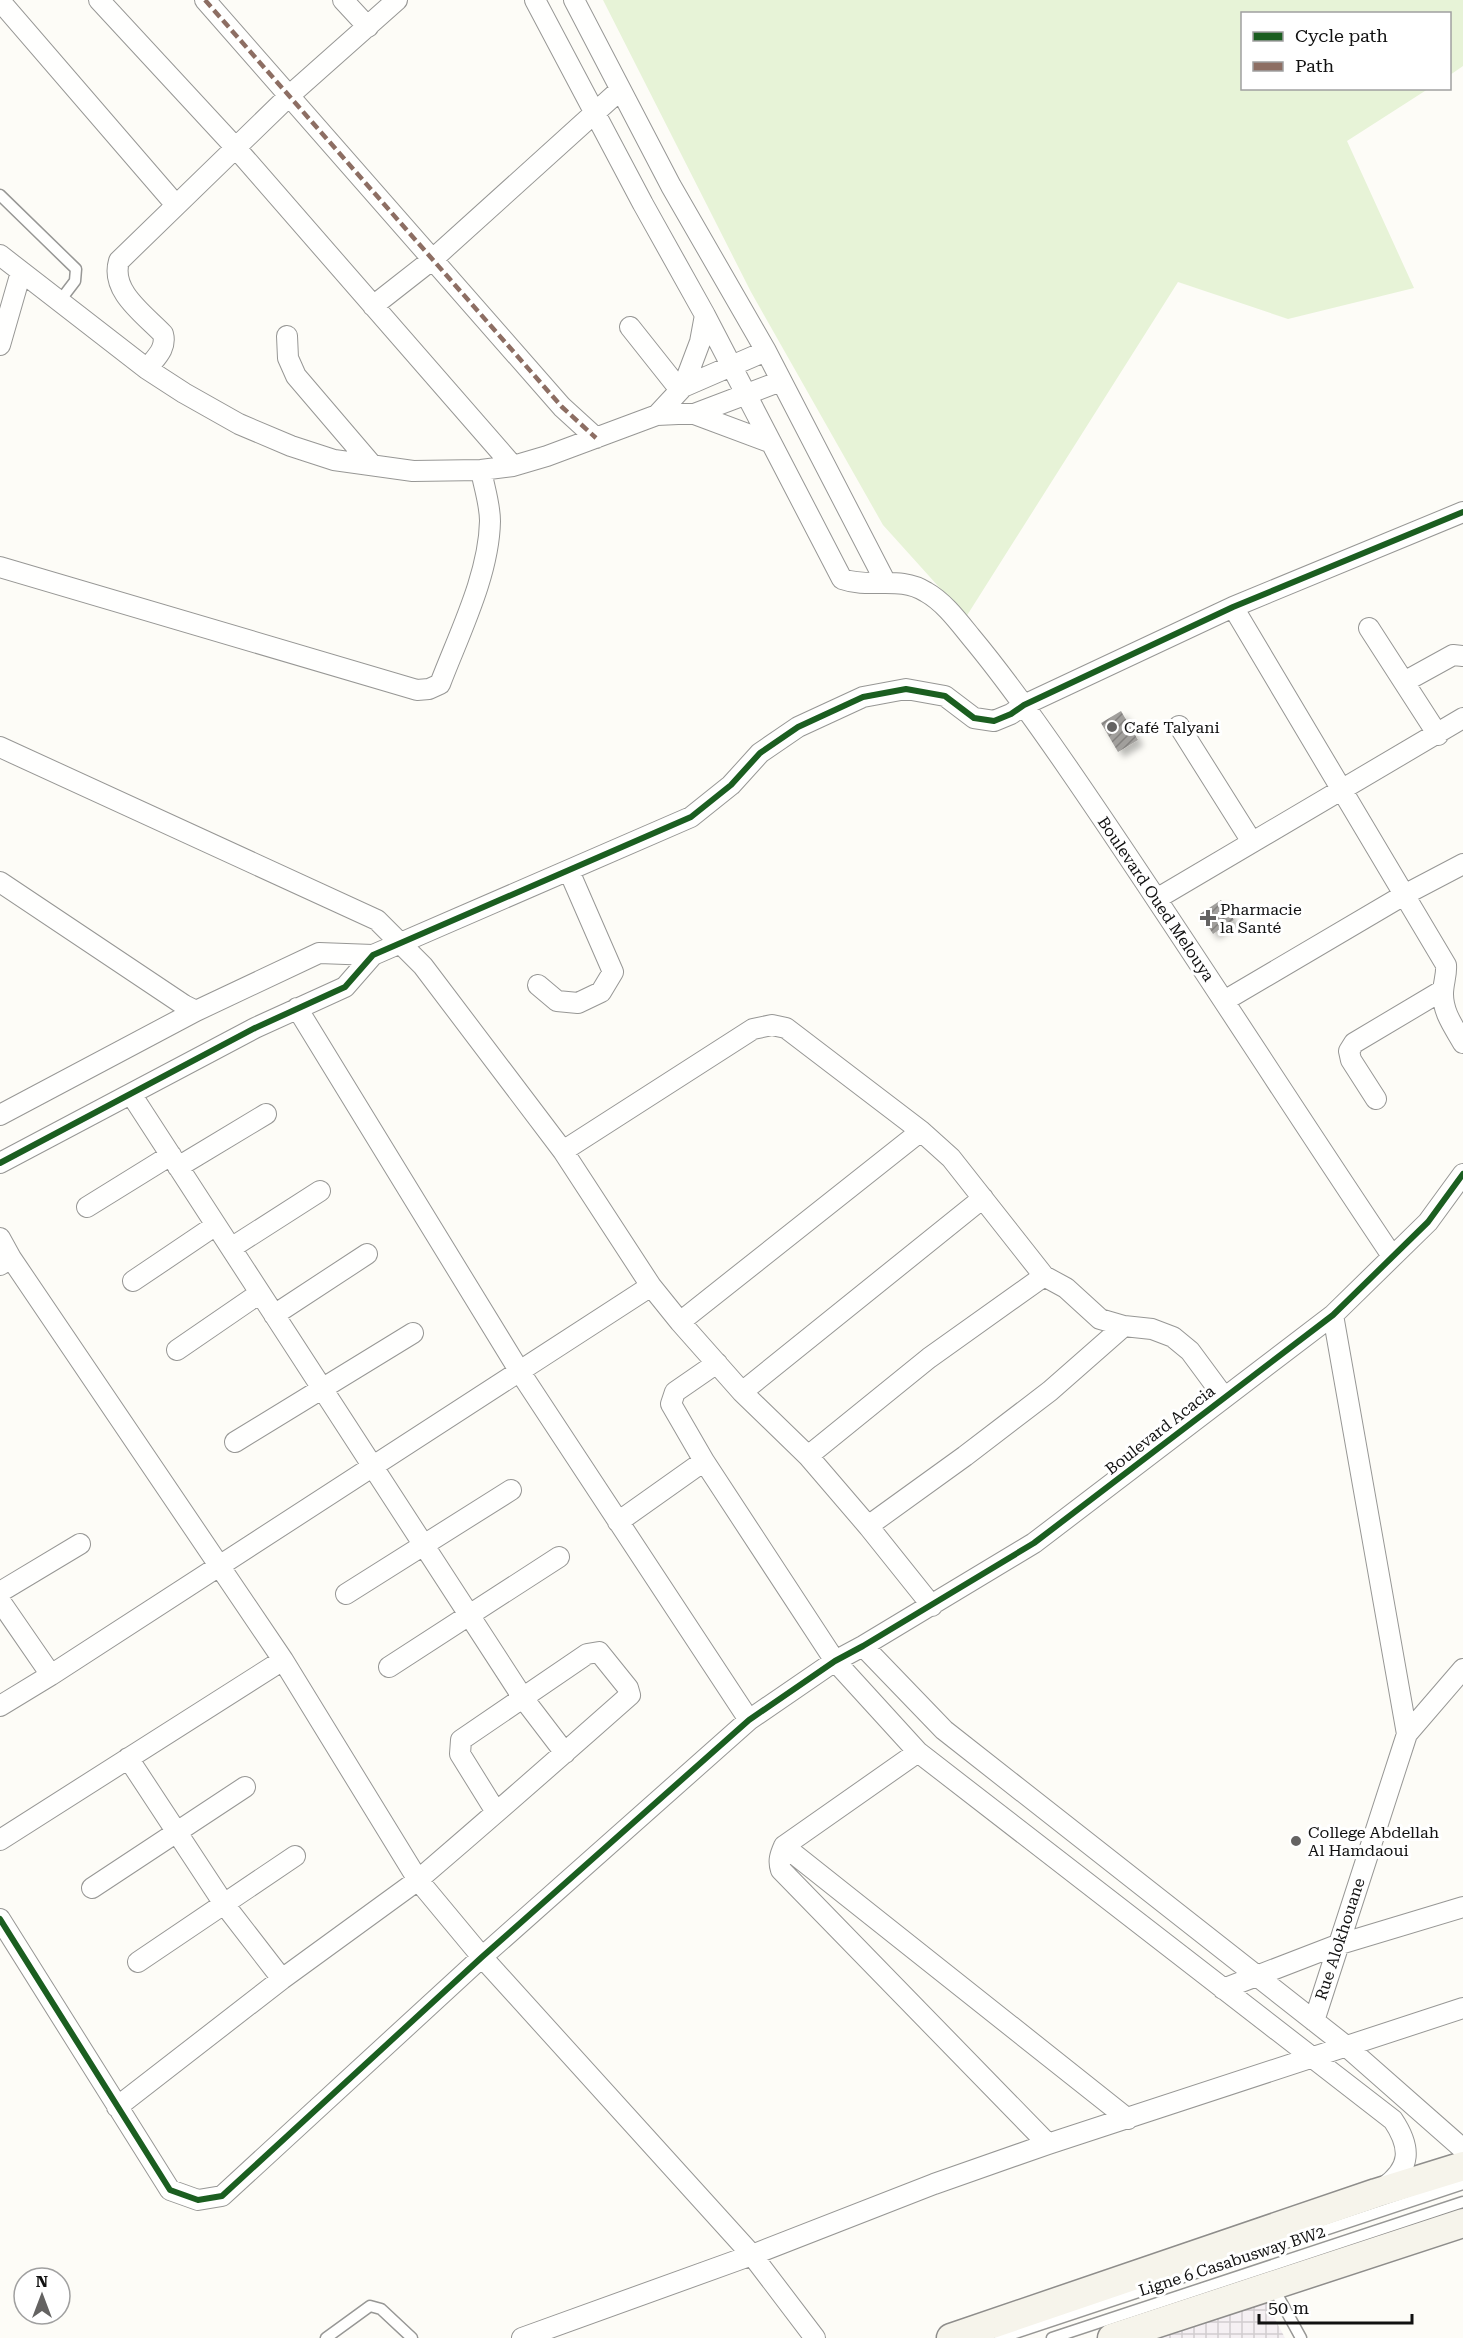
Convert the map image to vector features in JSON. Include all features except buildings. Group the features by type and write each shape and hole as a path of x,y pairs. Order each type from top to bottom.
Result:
{"main road":[{"path":"951,2338 1376,2193 1463,2166"},
{"path":"1112,2338 1463,2223"}],"street":[{"path":"99,0 235,147 513,466"},
{"path":"205,0 562,406 596,438"},
{"path":"343,0 368,27"},
{"path":"147,369 164,347 163,334 122,289 116,271 119,261 290,95 397,0"},
{"path":"535,0 705,315 769,442"},
{"path":"574,0 671,186 766,351 885,581"},
{"path":"0,1 176,205"},
{"path":"373,306 433,259 620,90"},
{"path":"0,255 147,369 184,393 239,424 281,442 334,460 414,471 482,471 513,466 547,456 657,415 694,414 781,381"},
{"path":"0,345 21,272"},
{"path":"657,415 681,388 700,342 705,315"},
{"path":"630,327 681,388"},
{"path":"287,336 288,358 296,376 372,465"},
{"path":"681,388 766,351"},
{"path":"694,414 769,442"},
{"name":"Boulevard Oued Melouya","path":"769,442 842,579 863,584 885,581 915,587 926,592 944,607 987,656 1024,705 1158,898 1392,1256"},
{"path":"0,567 417,690 429,689 440,684 480,578 488,545 490,519 482,471"},
{"path":"0,1163 255,1028 345,987 373,955 691,818 731,785 760,753 798,726 863,697 906,689 945,696 974,718 994,721 1233,607 1463,512"},
{"path":"1233,607 1446,965 1447,977 1443,990 1443,1004 1463,1043"},
{"path":"1369,628 1438,735"},
{"path":"1404,682 1453,655 1463,656"},
{"path":"1158,898 1340,789 1438,735 1463,718"},
{"path":"1179,726 1252,842"},
{"path":"0,747 377,920 401,942 423,966 563,1151 651,1286 742,1392 807,1456 868,1526 932,1606"},
{"path":"1224,1001 1404,895 1463,864"},
{"path":"538,985 556,1001 578,1002 601,992 613,972 569,871"},
{"path":"0,882 196,1011"},
{"path":"0,1115 196,1011 320,953 373,955"},
{"path":"1376,1099 1351,1060 1349,1051 1354,1043 1443,990"},
{"path":"297,1008 520,1372 749,1719"},
{"path":"563,1151 753,1029 772,1025 786,1028 921,1131 951,1158 1044,1276 1066,1288 1100,1319 1124,1326 1152,1329 1173,1337 1190,1351 1224,1397"},
{"path":"131,1094 523,1698 565,1753"},
{"path":"87,1207 266,1114"},
{"path":"680,1322 921,1131"},
{"name":"Boulevard Acacia","path":"0,1918 170,2190 198,2200 222,2196 482,1957 749,1719 835,1661 932,1606 1034,1543 1333,1315 1428,1222 1463,1174"},
{"path":"231,1248 320,1191"},
{"path":"742,1392 983,1198"},
{"path":"133,1281 216,1225"},
{"path":"0,1239 6,1261 283,1660 418,1880 482,1957 752,2255 815,2338"},
{"path":"274,1315 367,1254"},
{"path":"807,1456 929,1358 1044,1276"},
{"path":"0,1706 219,1567 651,1286"},
{"path":"177,1350 260,1293"},
{"path":"1333,1315 1407,1734"},
{"path":"868,1526 1050,1391 1124,1326"},
{"path":"235,1442 414,1333"},
{"path":"717,1363 675,1392 671,1404 704,1461 835,1661 918,1752 1393,2120 1401,2133 1407,2155 1396,2180 1376,2193"},
{"path":"618,1522 704,1461"},
{"path":"345,1594 511,1490"},
{"path":"0,1592 80,1544"},
{"path":"389,1667 559,1557"},
{"path":"0,1600 51,1675"},
{"path":"863,1646 944,1730 1346,2046 1463,2149"},
{"path":"117,2108 282,1979 418,1880 565,1753 630,1695 628,1688 599,1652 593,1652 461,1740 460,1754 496,1812"},
{"path":"0,1840 283,1660"},
{"name":"Rue Alokhouane","path":"1314,2021 1407,1734 1463,1669"},
{"path":"918,1752 784,1846 779,1856 782,1870 1048,2144"},
{"path":"128,1758 224,1904 282,1979"},
{"path":"92,1888 245,1787"},
{"path":"784,1846 1128,2119"},
{"path":"138,1962 295,1856"},
{"path":"1223,1989 1337,1946 1463,1907"},
{"path":"522,2338 752,2255 934,2184 1048,2144 1463,2008"}],"lane":[{"path":"0,195 76,268 75,281 58,302"},
{"name":"Ligne 6 Casabusway BW2","path":"1000,2338 1463,2184"},
{"name":"Ligne 6 Casabusway BW2","path":"1053,2338 1463,2202"},
{"path":"1273,2286 1301,2338"},
{"path":"326,2338 370,2306 381,2309 412,2338"}],"shaded area":[{"path":"1258,2287 1285,2338 1116,2338"}],"green space":[{"path":"603,0 1463,0 1463,66 1451,74 1451,12 1241,12 1241,90 1426,90 1347,141 1414,288 1288,319 1178,282 966,617 883,525 751,292"}],"marked path":[{"path":"205,0 562,407 596,438"}],"cycle path":[{"path":"0,1163 255,1028 345,987 373,955 691,817 731,785 760,753 798,727 863,697 906,689 945,696 974,718 994,721 1233,607 1463,512"},
{"path":"0,1919 170,2190 198,2200 222,2196 482,1957 749,1720 835,1661 1034,1543 1333,1315 1428,1222 1463,1174"}],"place":[{"name":"Café Talyani","path":"1112,727"},
{"name":"Pharmacie la Santé","path":"1208,918"},
{"name":"College Abdellah Al Hamdaoui","path":"1296,1841"}]}
